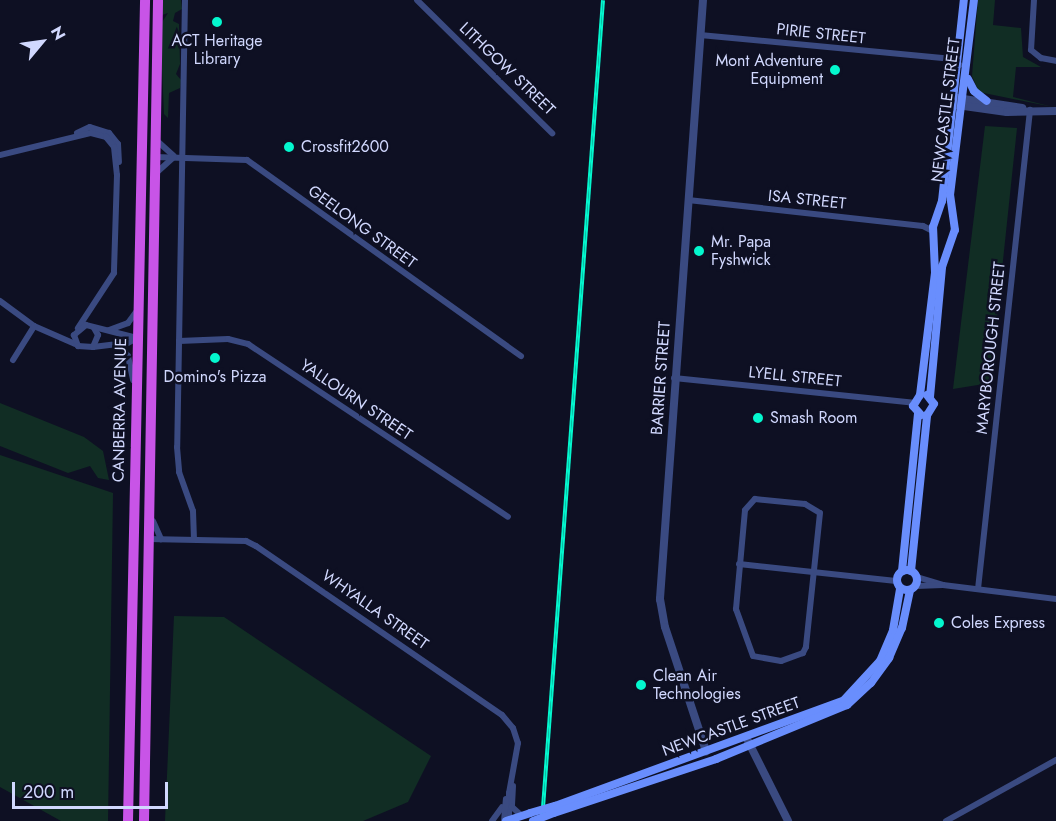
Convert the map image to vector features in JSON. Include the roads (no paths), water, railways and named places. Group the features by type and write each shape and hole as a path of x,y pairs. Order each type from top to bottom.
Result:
{"highway":[{"name":"CANBERRA AVENUE","path":"128,821 132,518 145,0"},
{"name":"CANBERRA AVENUE","path":"144,821 147,539 158,0"},
{"path":"140,142 148,154 155,157"},
{"path":"140,176 144,164 155,157"},
{"path":"152,358 145,343 137,338 145,331 153,285"},
{"path":"132,518 139,532 147,539"},
{"path":"132,555 141,540 147,539"}],"main road":[{"name":"NEWCASTLE STREET","path":"920,395 935,272 934,227 942,201 964,0"},
{"name":"NEWCASTLE STREET","path":"930,397 942,267 952,236 950,195 964,103 974,0"},
{"path":"967,75 974,92 987,101"},
{"path":"952,236 942,240 934,227 945,218 953,223"},
{"path":"920,395 930,397 934,407 927,415 918,413 914,403 920,395"},
{"name":"NEWCASTLE STREET","path":"555,810 706,751 828,708 858,688 888,645 907,581 918,413"},
{"name":"NEWCASTLE STREET","path":"507,821 555,810 665,777 751,746 829,715 862,693 893,650 907,581 927,415"},
{"path":"665,777 699,760 706,751 713,755 736,751"}],"street":[{"path":"185,0 178,464 193,511 194,539"},
{"name":"LITHGOW STREET","path":"417,0 552,133"},
{"name":"BARRIER STREET","path":"702,0 660,599 665,627 706,751"},
{"path":"1034,0 1030,48 1039,58 1056,61"},
{"name":"PIRIE STREET","path":"700,35 956,62"},
{"path":"967,75 956,62 969,52"},
{"path":"952,101 1007,111 1028,109"},
{"path":"964,103 987,101 1028,109 1056,111"},
{"name":"MARYBOROUGH STREET","path":"978,589 1028,109"},
{"path":"0,155 91,132 106,137 116,152 114,273 77,329 74,339 78,346"},
{"path":"154,175 174,157 155,139"},
{"name":"GEELONG STREET","path":"155,157 247,160 521,356"},
{"name":"ISA STREET","path":"688,201 934,227"},
{"path":"0,301 34,326 78,346 93,347 128,343 137,338"},
{"path":"102,331 132,320 137,303"},
{"path":"91,305 87,316 98,335 93,347"},
{"path":"13,360 34,326"},
{"path":"57,336 92,327 137,338"},
{"name":"YALLOURN STREET","path":"179,341 228,339 248,344 508,517"},
{"path":"116,344 128,356 136,392"},
{"name":"LYELL STREET","path":"674,378 914,403"},
{"path":"147,557 161,539 153,527 149,484"},
{"path":"761,499 801,503 815,507 820,513 814,573 804,651 772,660 753,656 736,609 739,564 750,502 761,499"},
{"name":"WHYALLA STREET","path":"147,539 246,541 502,716 517,738 512,807 528,817"},
{"path":"739,564 1056,598"},
{"path":"746,737 788,821"},
{"path":"946,821 1056,760"},
{"name":"WHYALLA STREET","path":"507,821 513,776"},
{"name":"WHYALLA STREET","path":"492,821 509,793"},
{"path":"503,804 507,821"}],"railway":[{"path":"542,821 603,0"}],"place":[{"name":"ACT Heritage Library","path":"217,22"},
{"name":"Mont Adventure Equipment","path":"835,70"},
{"name":"Crossfit2600","path":"289,147"},
{"name":"Mr. Papa Fyshwick","path":"699,251"},
{"name":"Domino's Pizza","path":"215,358"},
{"name":"Smash Room","path":"758,418"},
{"name":"Coles Express","path":"939,623"},
{"name":"Clean Air Technologies","path":"641,685"}]}
